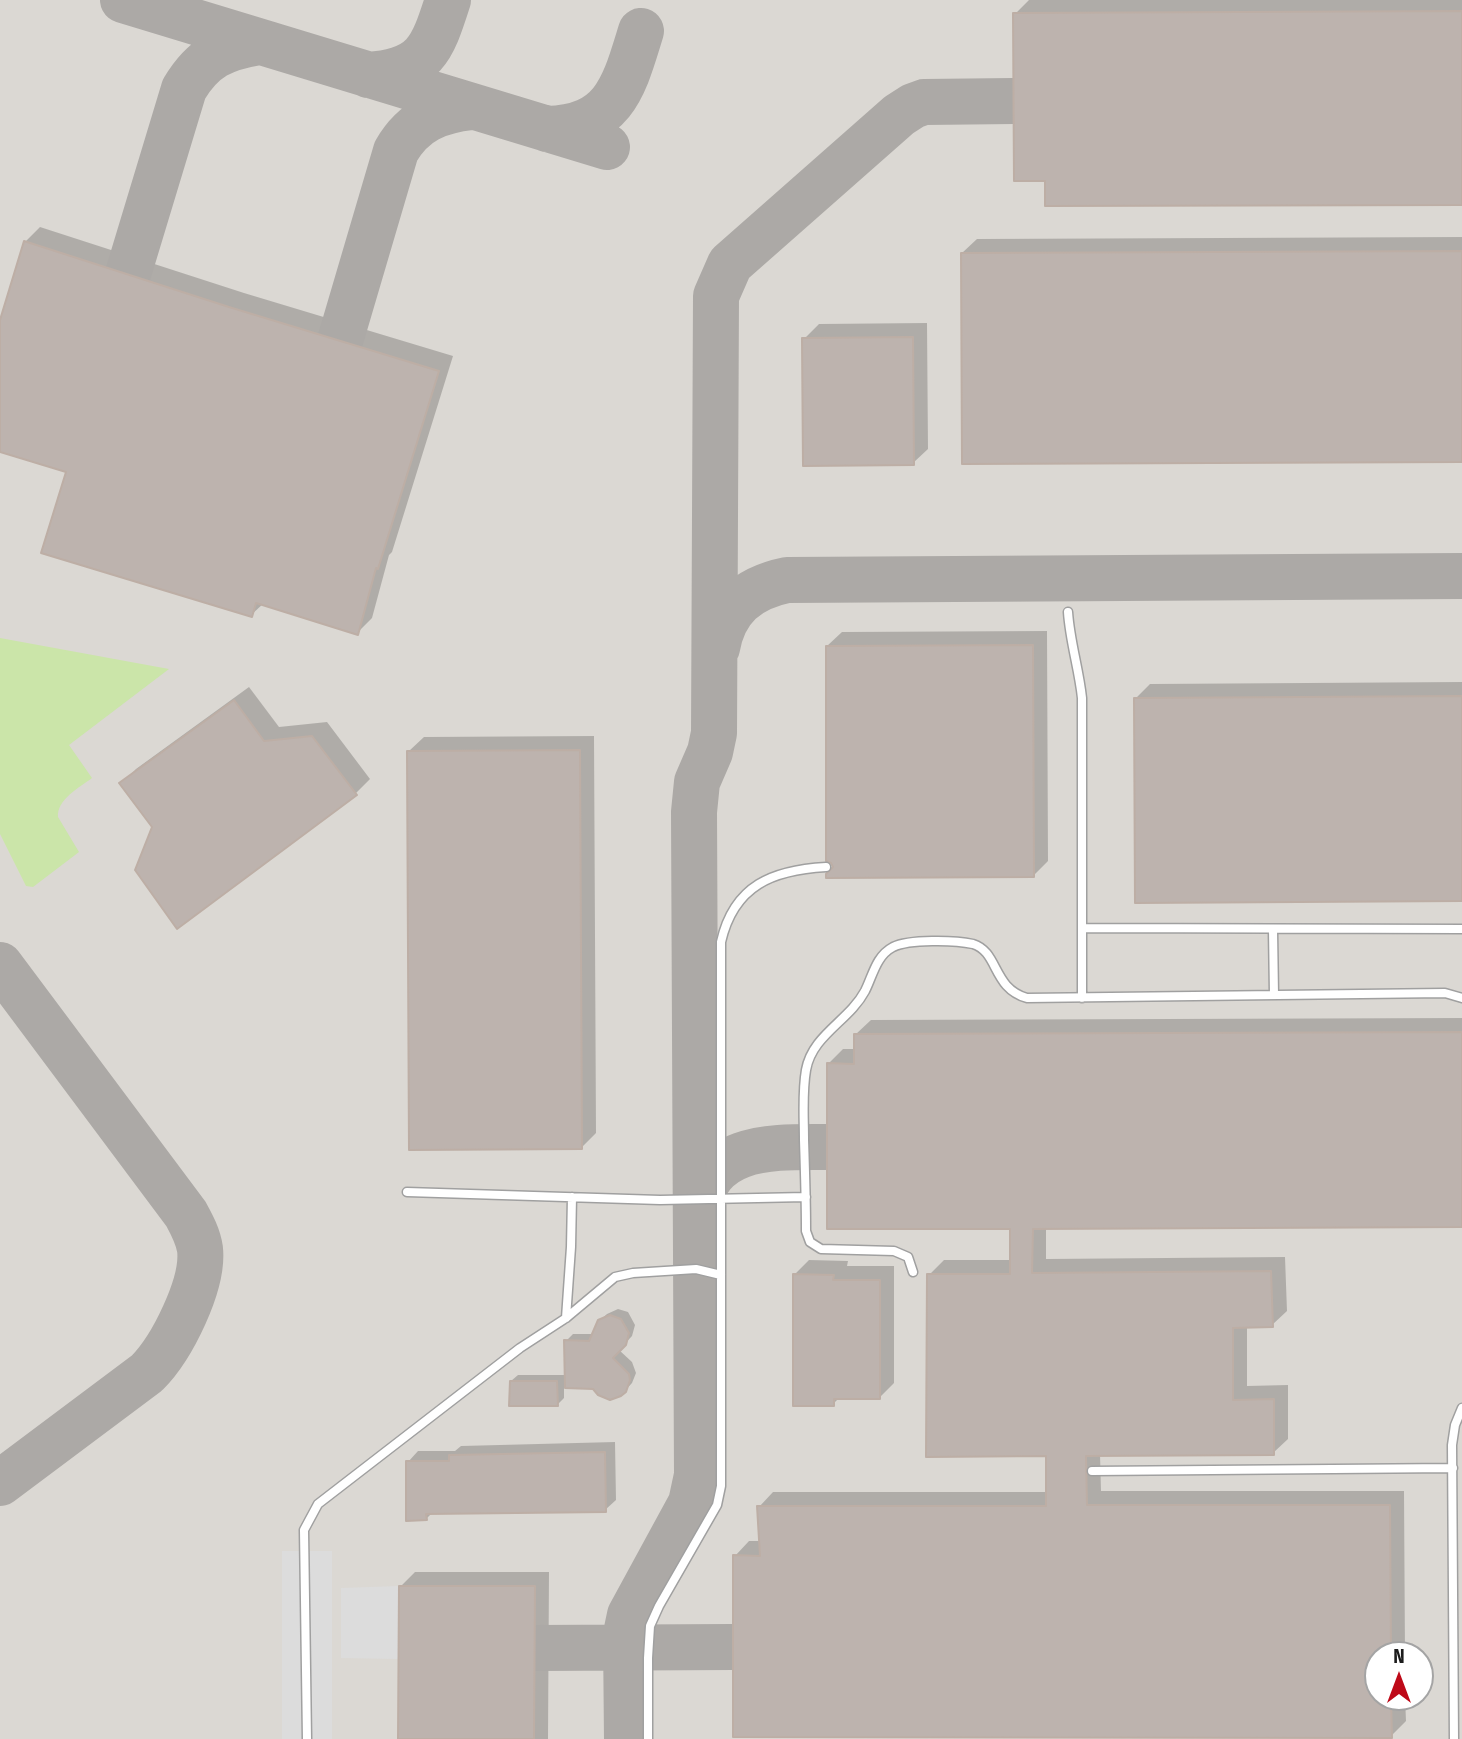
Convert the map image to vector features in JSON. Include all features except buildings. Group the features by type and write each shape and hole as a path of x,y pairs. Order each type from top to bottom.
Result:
{"lane":[{"path":"1069,612 1071,649 1080,677 1082,698 1082,998"},
{"path":"648,1739 650,1626 717,1505 721,1486 720,962 724,927 741,900 755,886 774,875 826,867"},
{"path":"1083,928 1462,929"},
{"path":"1273,930 1274,995"},
{"path":"913,1272 908,1256 894,1251 821,1250 810,1242 806,1231 803,1098 810,1055 818,1041 844,1019 863,994 877,962 894,946 911,942 973,944 989,956 1005,987 1027,998 1446,993 1462,998"},
{"path":"407,1192 660,1200 806,1197"},
{"path":"566,1318 572,1197"},
{"path":"307,1739 304,1530 318,1504 499,1364 566,1318 615,1277 633,1273 696,1269 721,1275"},
{"path":"1454,1739 1452,1445 1455,1425 1462,1408"},
{"path":"1093,1471 1453,1468"}],"shaded area":[{"path":"0,0 1462,0 1462,1739 0,1739"},
{"path":"282,1551 332,1551 332,1739 282,1739"},
{"path":"399,1586 399,1659 341,1658 341,1588"}],"green space":[{"path":"0,638 169,669 69,745 92,778 65,799 59,811 58,817 79,852 33,887 26,886 0,834"}],"taxiway":[{"path":"123,0 607,147"},
{"path":"368,75 402,69 423,55 437,32 448,0"},
{"path":"547,129 588,121 602,112 622,86 641,31"},
{"path":"128,274 184,89 199,69 215,56 235,47 259,42"},
{"path":"627,1739 626,1634 630,1615 691,1503 697,1475 694,812 697,782 710,752 714,733 716,296 730,264 899,115 924,102 1014,101"},
{"path":"340,341 396,151 403,140 428,119 448,111 472,107"},
{"path":"717,648 725,622 740,602 761,588 787,580 1462,576"},
{"path":"0,965 186,1214 200,1249 200,1263 192,1297 176,1332 157,1362 147,1373 0,1483"},
{"path":"697,1214 703,1191 714,1174 728,1162 765,1149 827,1147"},
{"path":"535,1648 733,1647"}]}
